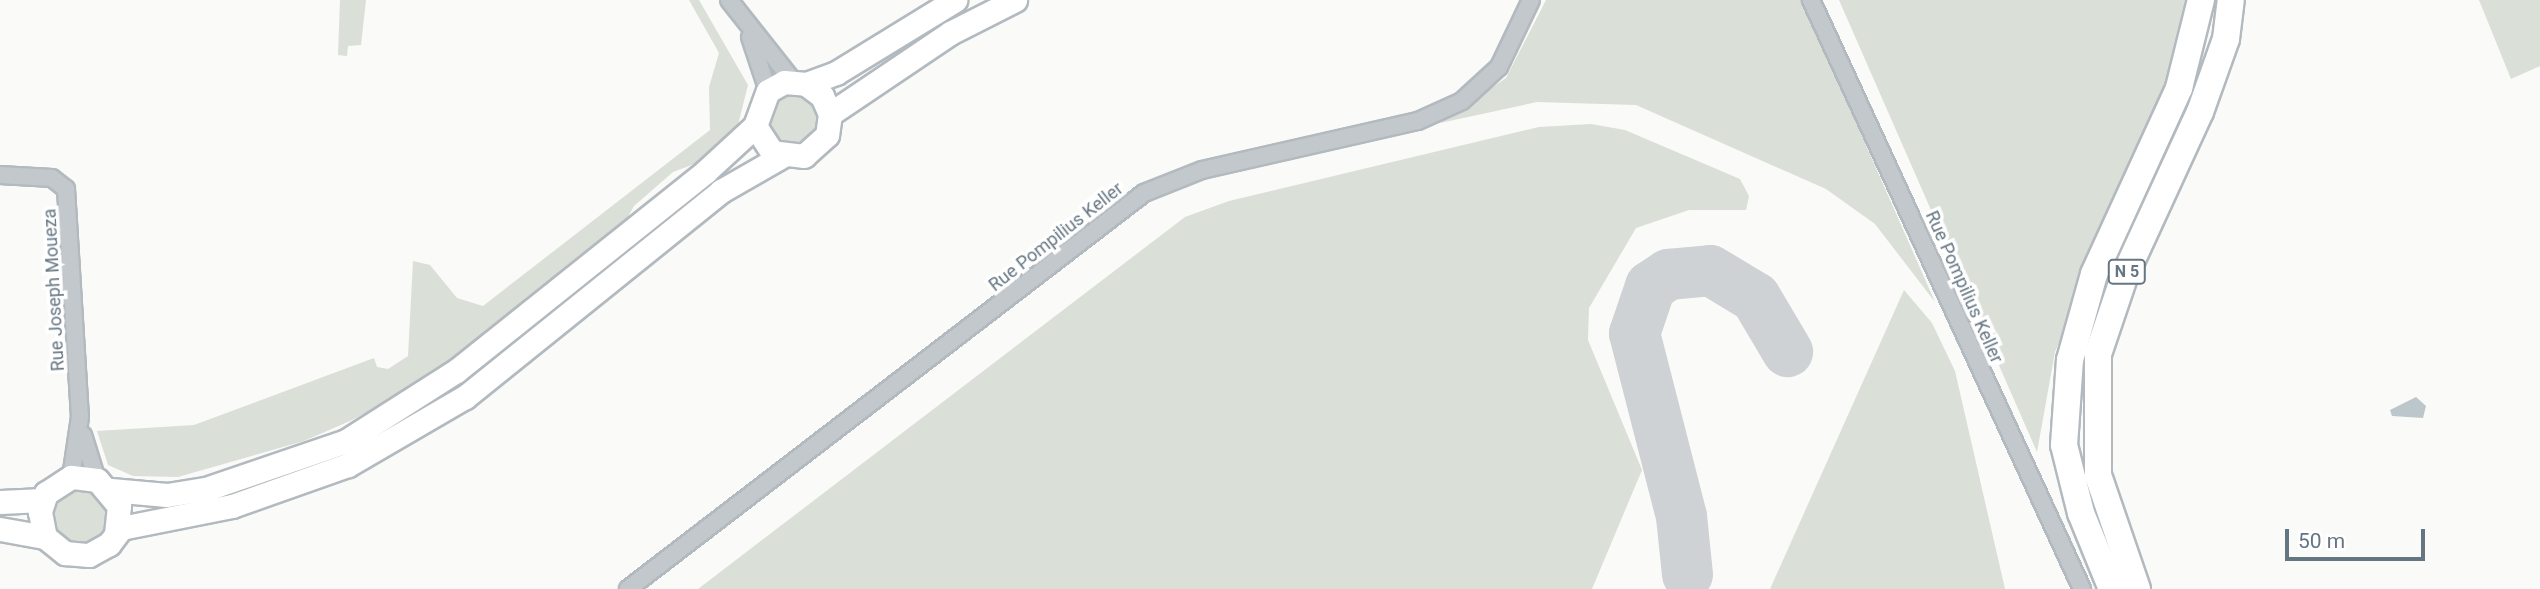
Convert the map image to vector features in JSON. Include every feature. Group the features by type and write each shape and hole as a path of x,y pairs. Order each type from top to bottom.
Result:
{"main road":[{"path":"0,502 43,500 71,477 167,495 206,489 346,441 456,371 755,126 768,90 836,73 956,0"},
{"path":"116,534 280,492 399,438 465,397 721,191 782,156 804,156 821,144 830,114 950,33 1015,0"},
{"name":"N 5","path":"2112,589 2081,513 2064,445 2070,360 2094,274 2179,88 2201,0"},
{"name":"N 5","path":"2137,589 2098,475 2098,355 2124,276 2200,112 2226,38 2231,0"},
{"path":"799,83 822,96 830,114"},
{"path":"755,126 765,145 782,156"},
{"path":"0,529 45,537 77,556 100,551 116,534 120,516 104,485"},
{"path":"43,500 45,537"}],"street":[{"path":"729,0 747,28 799,83"},
{"name":"Rue Pompilius Keller","path":"628,589 1144,193 1202,170 1418,121 1462,100 1499,66 1531,0"},
{"name":"Rue Pompilius Keller","path":"1811,0 2081,589"},
{"path":"747,28 768,90"},
{"name":"Rue Joseph Moueza","path":"0,174 52,178 65,188 79,417"},
{"path":"79,417 104,485"},
{"path":"71,477 79,417"}],"shaded area":[{"path":"340,0 366,0 361,45 348,46 347,56 338,55"},
{"path":"689,0 699,0 748,85 738,125 697,163 673,172 634,206 622,228 421,384 352,420 304,441 178,477 133,476 108,465 97,431 194,425 374,358 377,367 388,369 408,356 413,261 430,265 457,298 483,306 710,130 709,87 719,53"},
{"path":"1546,0 1802,0 1935,302 1875,224 1826,189 1636,105 1537,102 1440,123 1506,78"},
{"path":"1839,0 2185,0 2179,49 2055,352 2037,452"},
{"path":"2479,0 2540,0 2540,66 2511,79"},
{"path":"786,90 815,99 823,127 794,151 768,138 764,110"},
{"path":"1591,124 1625,130 1740,179 1749,196 1746,210 1689,210 1636,228 1589,308 1588,340 1642,470 1592,589 698,589 1185,217 1229,201 1539,127"},
{"path":"1904,290 1932,323 1955,371 2005,589 1770,589"},
{"path":"2416,397 2426,406 2423,418 2392,416 2390,410"},
{"path":"80,489 99,497 107,516 99,535 80,543 61,535 53,516 61,497"}],"taxiway":[{"path":"1687,574 1681,516 1634,333 1650,286 1668,274 1710,270 1755,297 1787,351"}]}
